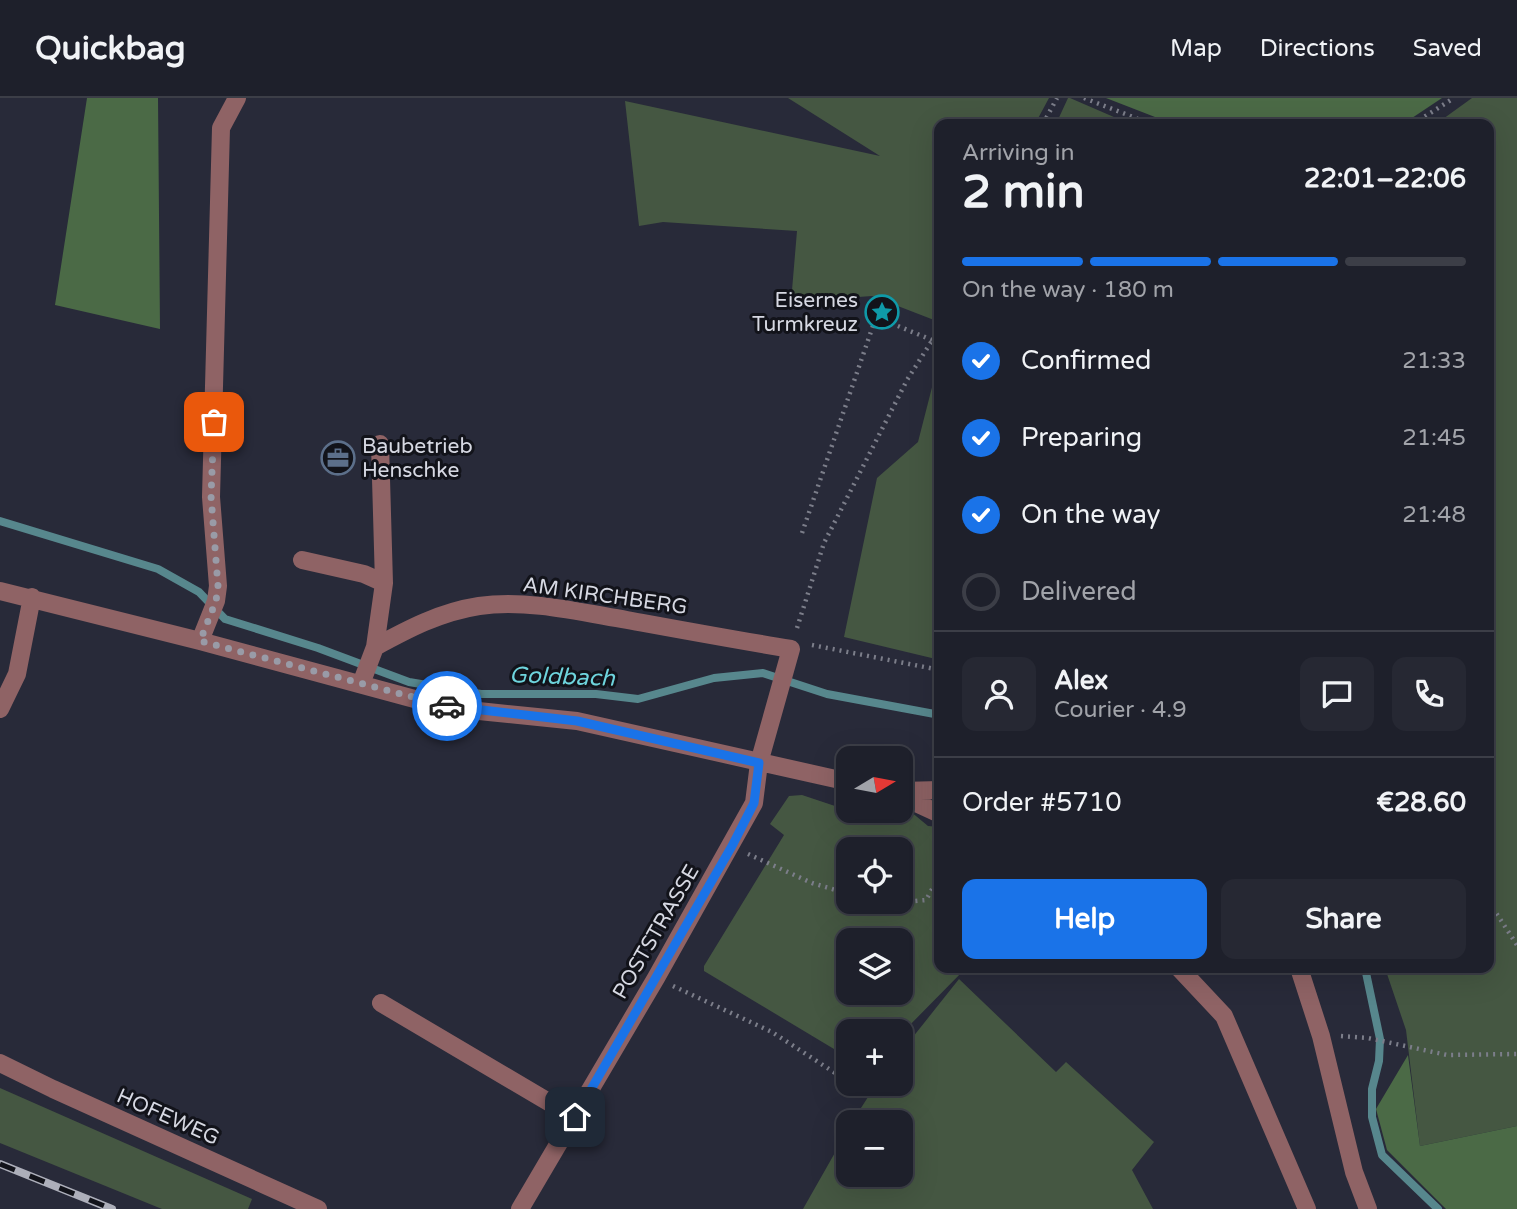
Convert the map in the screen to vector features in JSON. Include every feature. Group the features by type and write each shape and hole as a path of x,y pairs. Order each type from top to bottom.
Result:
{"street":[{"path":"200,641 218,586 211,496 221,128 237,98"},
{"path":"361,684 373,652 384,583 380,444"},
{"path":"302,560 364,575 384,583"},
{"path":"0,591 32,597 433,704 577,721 836,779"},
{"path":"0,709 17,674 32,597"},
{"name":"AM KIRCHBERG","path":"373,652 421,622 452,612 504,605 593,614 790,649"},
{"path":"759,763 790,649"},
{"name":"POSTSTRASSE","path":"520,1209 732,846 754,803 759,763"},
{"path":"914,792 934,790"},
{"path":"914,800 934,811"},
{"path":"1184,973 1224,1016 1307,1209"},
{"path":"1301,973 1321,1036 1354,1172 1368,1209"},
{"path":"381,1003 575,1117"},
{"name":"HOFEWEG","path":"0,1063 318,1209"}],"path":[{"path":"1046,119 1057,98"},
{"path":"1084,98 1138,119"},
{"path":"1421,119 1454,98"},
{"path":"802,533 876,317 932,340"},
{"path":"790,649 824,543 907,380 934,337"},
{"path":"790,649 808,644 934,669"},
{"path":"732,846 812,883 836,890"},
{"path":"913,901 926,900 934,889"},
{"path":"1494,910 1517,944"},
{"path":"656,978 772,1032 836,1074"},
{"path":"1368,1038 1447,1055 1517,1054"}],"green space":[{"path":"87,98 158,98 160,329 55,305"},
{"path":"788,98 1049,98 1038,119 934,119 934,320 872,296 791,302 797,231 663,222 639,226 625,101 880,156"},
{"path":"1070,98 1118,119 1058,119"},
{"path":"1106,98 1442,98 1410,119 1160,119"},
{"path":"1472,98 1517,98 1517,1126 1420,1146 1406,1030 1387,973 1494,973 1494,119 1443,119"},
{"path":"934,379 934,659 844,637 877,478 918,442"},
{"path":"802,795 836,806 836,823 913,823 914,814 928,826 934,826 934,973 961,973 913,1022 913,1019 836,1019 836,1050 704,971 704,966 784,835 770,824 789,796"},
{"path":"959,979 1056,1072 1066,1062 1154,1142 1132,1170 1153,1209 803,1209 836,1151 836,1187 913,1187 913,1110 860,1110 869,1096 913,1096 913,1037"},
{"path":"1408,1055 1420,1146 1517,1126 1517,1209 1446,1209 1387,1150 1376,1109"},
{"path":"0,1088 252,1199 248,1209 162,1209 0,1143"}],"waterway":[{"name":"Goldbach","path":"0,521 158,569 199,592 225,619 318,648 409,682 481,694 596,694 638,699 714,678 763,673 827,694 934,714"},
{"name":"Goldbach","path":"1366,973 1380,1039 1379,1061 1372,1089 1372,1117 1382,1155 1438,1209"}],"railway":[{"path":"0,1164 112,1209"}],"way so far":[{"path":"214,422 211,496 218,586 216,601 200,641 447,706"}],"place":[{"name":"Eisernes Turmkreuz","path":"882,312"},
{"name":"Baubetrieb Henschke","path":"338,458"}],"route":[{"path":"447,706 577,721 759,763 754,803 732,846 575,1117"}]}
